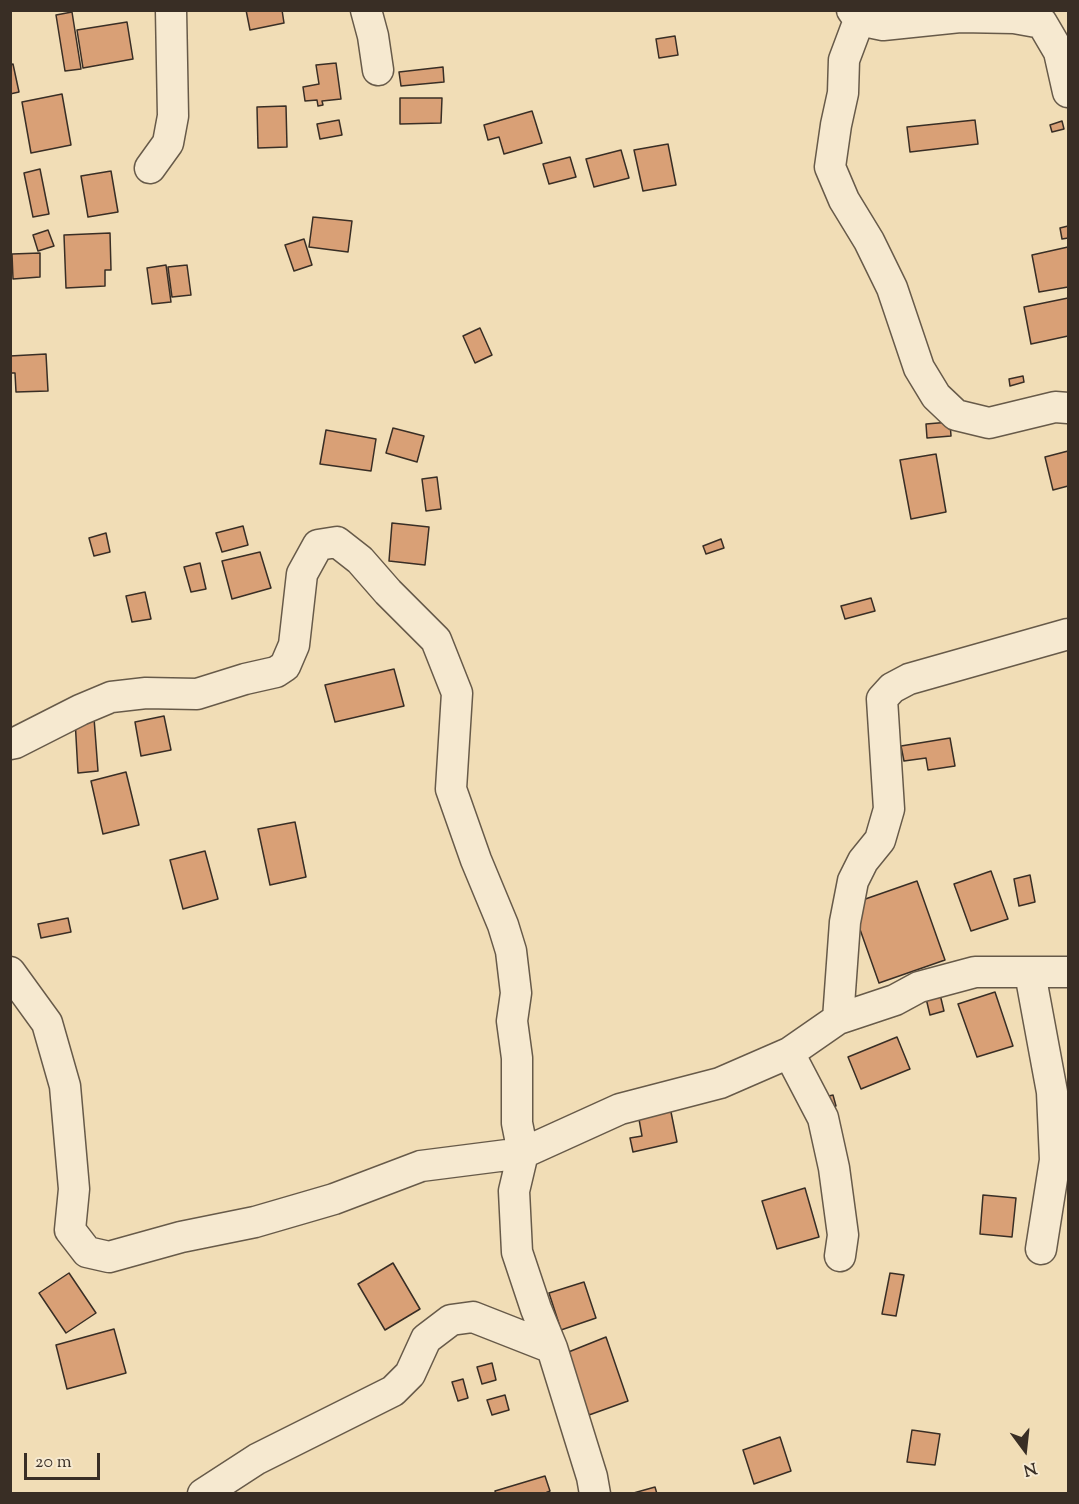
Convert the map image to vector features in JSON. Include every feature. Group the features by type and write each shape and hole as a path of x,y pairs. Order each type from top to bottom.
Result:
{"street":[{"path":"150,168 168,143 173,116 171,10"},
{"path":"366,10 378,70"},
{"path":"1068,92 1059,52 1042,23 1014,18 960,17 883,26 856,15 844,60 843,93 830,167 844,200 869,241 892,288 919,368 936,396 956,415 989,423 1055,407 1068,408"},
{"path":"10,744 111,697 146,693 196,694 276,672 285,666 294,645 302,574 318,545 337,542 360,560 436,640 457,693 451,789 511,951 516,993 512,1021 516,1058 517,1123 523,1153 514,1191 517,1252 552,1348 592,1477 595,1494"},
{"path":"838,1019 845,922 853,881 863,861 880,840 889,809 882,699 892,688 909,680 1068,634"},
{"path":"10,972 47,1023 65,1086 74,1189 70,1230 87,1252 109,1257 181,1237 255,1222 334,1199 421,1166 523,1153 620,1108 720,1083 789,1053 838,1019 895,1000 919,987 975,972 1068,972"},
{"path":"1030,973 1052,1092 1055,1160 1041,1249"},
{"path":"789,1053 823,1118 834,1168 843,1235 840,1256"},
{"path":"203,1494 256,1459 393,1391 410,1374 426,1339 451,1320 473,1317 552,1348"}],"building":[{"path":"246,10 282,10 284,23 250,30"},
{"path":"72,12 81,69 65,71 56,15"},
{"path":"127,22 133,59 83,68 77,30"},
{"path":"675,36 678,55 659,58 656,39"},
{"path":"336,63 341,99 322,101 323,105 318,106 317,100 305,101 303,87 319,84 316,65"},
{"path":"13,64 19,92 10,94 10,65"},
{"path":"443,67 444,82 401,86 399,72"},
{"path":"62,94 71,145 31,153 22,102"},
{"path":"400,98 442,98 441,123 400,124"},
{"path":"286,106 287,147 258,148 257,107"},
{"path":"532,111 542,143 504,154 499,137 488,140 484,125"},
{"path":"339,120 342,135 320,139 317,124"},
{"path":"975,120 978,144 910,152 907,127"},
{"path":"1062,121 1064,129 1052,132 1050,125"},
{"path":"668,144 676,185 643,191 634,150"},
{"path":"621,150 629,178 594,187 586,159"},
{"path":"570,157 576,177 549,184 543,164"},
{"path":"40,169 49,214 33,217 24,173"},
{"path":"111,171 118,212 88,217 81,176"},
{"path":"313,217 352,221 348,252 309,247"},
{"path":"1068,226 1068,238 1062,239 1060,228"},
{"path":"48,230 54,246 38,251 33,235"},
{"path":"110,233 111,270 105,270 105,286 66,288 64,235"},
{"path":"304,239 312,265 294,271 285,245"},
{"path":"1068,247 1068,287 1039,292 1032,255"},
{"path":"40,253 40,277 13,279 12,254"},
{"path":"166,265 171,302 152,304 147,268"},
{"path":"187,265 191,295 172,297 168,267"},
{"path":"1068,298 1068,336 1031,344 1024,307"},
{"path":"480,328 492,355 475,363 463,336"},
{"path":"46,354 48,391 16,392 15,373 10,373 10,356"},
{"path":"1023,376 1024,382 1010,386 1009,379"},
{"path":"950,422 951,436 927,438 926,424"},
{"path":"393,428 424,436 417,462 386,453"},
{"path":"326,430 376,439 371,471 320,464"},
{"path":"1068,451 1068,486 1053,490 1045,457"},
{"path":"936,454 946,512 911,519 900,460"},
{"path":"437,477 441,509 426,511 422,479"},
{"path":"392,523 429,527 425,565 389,561"},
{"path":"243,526 248,545 222,552 216,533"},
{"path":"106,533 110,552 94,556 89,538"},
{"path":"721,539 724,548 706,554 703,546"},
{"path":"260,552 271,588 232,599 222,561"},
{"path":"200,563 206,589 191,592 184,567"},
{"path":"145,592 151,619 132,622 126,596"},
{"path":"871,598 875,611 845,619 841,606"},
{"path":"394,669 404,706 335,722 325,685"},
{"path":"164,716 171,750 141,756 135,722"},
{"path":"94,718 98,771 78,773 75,719"},
{"path":"950,738 955,766 928,770 926,758 904,761 901,746"},
{"path":"126,772 139,825 103,834 91,781"},
{"path":"295,822 306,877 270,885 258,829"},
{"path":"205,851 218,899 183,909 170,860"},
{"path":"991,871 1008,919 971,931 954,884"},
{"path":"1030,875 1035,902 1019,906 1014,879"},
{"path":"917,881 945,960 879,983 851,904"},
{"path":"68,918 71,932 41,938 38,924"},
{"path":"938,986 944,1011 930,1015 924,990"},
{"path":"995,992 1013,1046 977,1057 958,1004"},
{"path":"897,1037 910,1069 861,1089 848,1057"},
{"path":"833,1095 836,1106 828,1108 825,1097"},
{"path":"669,1102 677,1142 633,1152 630,1138 642,1136 637,1108"},
{"path":"805,1188 819,1237 777,1249 762,1201"},
{"path":"983,1195 1016,1198 1012,1237 980,1234"},
{"path":"393,1263 420,1309 385,1330 358,1284"},
{"path":"69,1273 96,1313 66,1333 39,1293"},
{"path":"890,1273 904,1275 896,1316 882,1314"},
{"path":"584,1282 596,1318 561,1330 549,1293"},
{"path":"114,1329 126,1373 67,1389 56,1345"},
{"path":"606,1337 628,1401 589,1415 566,1353"},
{"path":"492,1363 496,1380 482,1384 477,1367"},
{"path":"463,1379 468,1398 458,1401 452,1382"},
{"path":"505,1395 509,1410 492,1415 487,1400"},
{"path":"912,1430 940,1434 935,1465 907,1462"},
{"path":"780,1437 791,1471 754,1484 743,1450"},
{"path":"545,1476 550,1491 543,1494 496,1494 495,1491"},
{"path":"655,1487 657,1494 630,1494"}]}
